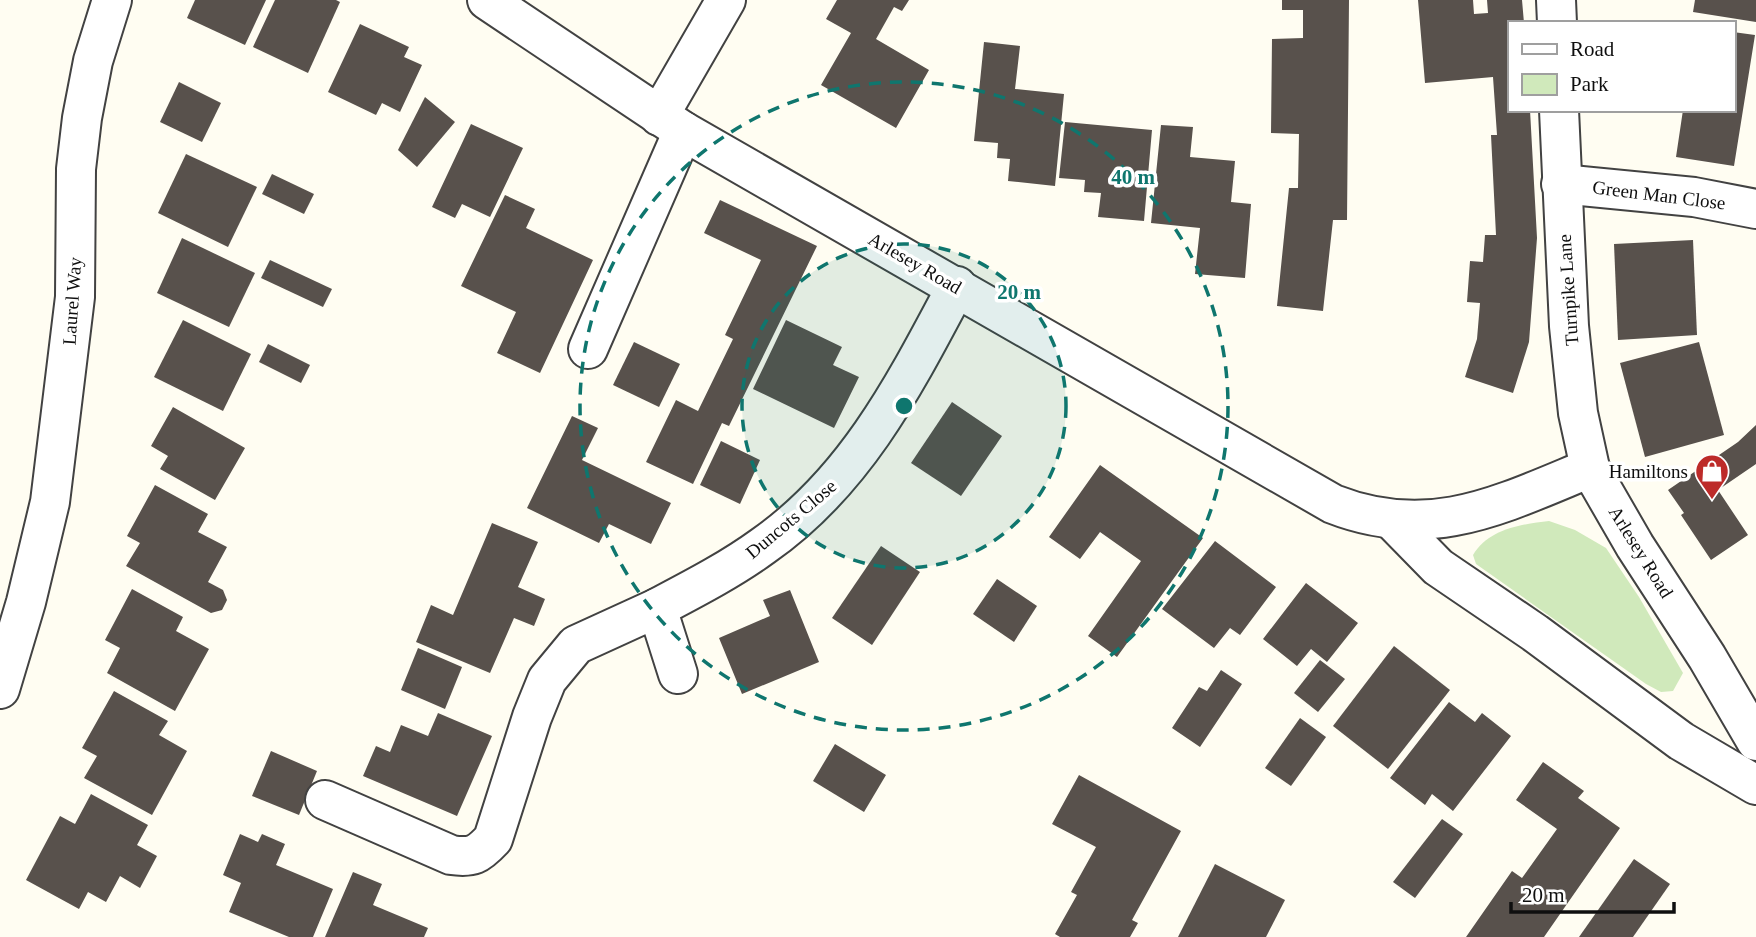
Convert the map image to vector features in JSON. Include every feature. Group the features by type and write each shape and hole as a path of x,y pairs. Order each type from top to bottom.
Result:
{"street":[{"name":"Laurel Way","path":"0,689 13,600 50,502 75,297 76,169 82,118 93,61 112,0"},
{"name":"Arlesey Road","path":"487,0 671,123 1333,504 1360,515 1393,521 1454,518 1521,496 1590,468 1756,741"},
{"path":"588,349 671,123 726,0"},
{"path":"1556,0 1557,21"},
{"name":"Turnpike Lane","path":"1559,112 1569,326 1578,413 1590,468"},
{"name":"Green Man Close","path":"1561,184 1694,197 1756,209"},
{"name":"Duncots Close","path":"325,800 451,855 468,857 481,851 493,839 532,717 547,680 576,645 656,608 725,571 765,545 811,507 844,473 873,435 957,286"},
{"path":"1393,521 1438,567 1535,633 1681,741 1756,786"},
{"path":"656,608 678,674"}],"green space":[{"path":"1549,521 1575,530 1606,548 1639,597 1683,673 1673,691 1661,692 1646,684 1476,564 1473,555 1487,539 1506,529"}],"building":[{"path":"195,0 266,0 245,45 187,18"},
{"path":"275,0 340,2 308,73 253,47"},
{"path":"837,0 909,0 902,11 894,7 876,39 929,70 896,128 821,85 851,33 826,19"},
{"path":"1282,0 1349,0 1347,220 1333,220 1323,311 1277,306 1289,188 1298,188 1299,134 1271,133 1272,39 1303,38 1303,10 1282,10"},
{"path":"1418,0 1473,0 1474,14 1488,13 1487,0 1522,0 1524,21 1508,21 1508,112 1530,112 1537,238 1529,342 1513,393 1465,377 1477,339 1480,303 1467,302 1470,261 1483,262 1485,235 1496,235 1491,135 1497,135 1493,77 1425,83"},
{"path":"1695,0 1756,0 1756,22 1693,12"},
{"path":"360,24 409,47 404,57 422,65 400,112 382,103 376,115 328,92"},
{"path":"1735,32 1755,35 1734,166 1676,157 1683,112 1735,112"},
{"path":"984,42 1020,46 1015,89 1064,94 1055,186 1008,181 1010,159 997,158 998,143 974,141"},
{"path":"179,82 221,103 202,142 160,122"},
{"path":"425,97 455,122 417,167 398,150"},
{"path":"1065,122 1152,130 1144,221 1098,217 1101,193 1084,192 1085,180 1059,178"},
{"path":"471,124 523,148 490,217 462,204 455,218 432,207"},
{"path":"1161,125 1193,127 1190,157 1235,161 1231,202 1251,204 1245,278 1195,274 1200,228 1151,223"},
{"path":"186,154 257,187 228,247 158,213"},
{"path":"272,174 314,194 304,214 262,194"},
{"path":"505,195 535,209 526,228 593,260 540,373 497,353 516,312 461,286"},
{"path":"720,200 817,246 729,426 722,423 693,484 646,462 676,400 698,411 733,339 725,335 761,260 704,233"},
{"path":"182,238 255,273 229,327 157,293"},
{"path":"1693,240 1697,335 1618,340 1614,244"},
{"path":"270,260 332,289 323,307 261,278"},
{"path":"183,320 251,354 223,411 154,377"},
{"path":"786,320 842,347 833,365 859,377 834,428 753,389"},
{"path":"634,342 680,364 659,407 613,385"},
{"path":"1699,342 1724,435 1645,457 1620,363"},
{"path":"268,344 310,365 301,383 259,362"},
{"path":"952,402 1002,436 961,496 911,463"},
{"path":"173,407 245,448 215,500 160,469 168,456 151,446"},
{"path":"572,416 598,428 582,460 671,503 651,544 609,524 599,543 527,508"},
{"path":"1756,425 1756,464 1718,490 1748,535 1711,560 1668,490 1738,442"},
{"path":"721,441 760,460 740,504 700,485"},
{"path":"1100,465 1203,538 1117,657 1088,636 1141,561 1100,532 1080,559 1049,537"},
{"path":"155,485 208,514 198,532 227,547 208,582 223,590 227,600 222,610 211,613 126,566 140,543 127,536"},
{"path":"492,523 538,542 518,587 545,599 534,626 514,618 490,673 416,642 431,605 453,615"},
{"path":"1215,541 1276,587 1240,635 1230,628 1214,648 1162,609"},
{"path":"881,546 920,572 872,645 832,618"},
{"path":"997,579 1037,606 1014,642 973,614"},
{"path":"1306,583 1358,623 1327,662 1311,649 1297,666 1263,639"},
{"path":"132,589 183,617 176,631 209,649 175,711 107,673 120,648 105,640"},
{"path":"790,590 819,662 742,694 719,638 770,616 763,600"},
{"path":"1394,646 1450,690 1388,769 1333,726"},
{"path":"418,648 462,667 445,709 401,690"},
{"path":"1320,660 1345,679 1318,712 1294,693"},
{"path":"1221,670 1242,684 1200,747 1172,728 1199,687 1207,691"},
{"path":"114,691 168,721 159,735 187,751 152,815 84,778 97,756 82,748"},
{"path":"1449,702 1475,722 1482,713 1511,736 1453,811 1432,794 1425,805 1390,778"},
{"path":"438,713 492,736 457,816 363,776 376,746 390,752 401,725 428,736"},
{"path":"1300,718 1326,737 1291,786 1265,768"},
{"path":"835,744 886,775 864,812 813,781"},
{"path":"271,751 317,771 299,815 252,796"},
{"path":"1543,762 1584,791 1578,798 1620,828 1544,937 1466,937 1512,871 1522,878 1557,829 1516,800"},
{"path":"1079,775 1181,831 1132,920 1138,923 1130,937 1060,937 1055,934 1077,895 1071,892 1096,847 1052,824"},
{"path":"91,794 148,825 137,845 157,856 140,888 120,876 106,902 88,892 79,909 26,880 60,816 75,824"},
{"path":"1442,819 1463,834 1415,898 1393,882"},
{"path":"240,834 258,842 262,834 285,844 276,865 333,889 313,937 289,937 229,912 241,883 223,875"},
{"path":"1634,859 1670,884 1633,937 1579,937"},
{"path":"1215,864 1285,900 1266,937 1178,937"},
{"path":"353,872 382,884 373,905 428,928 424,937 325,937"}],"place":[{"name":"Hamiltons","path":"1712,501"}]}
